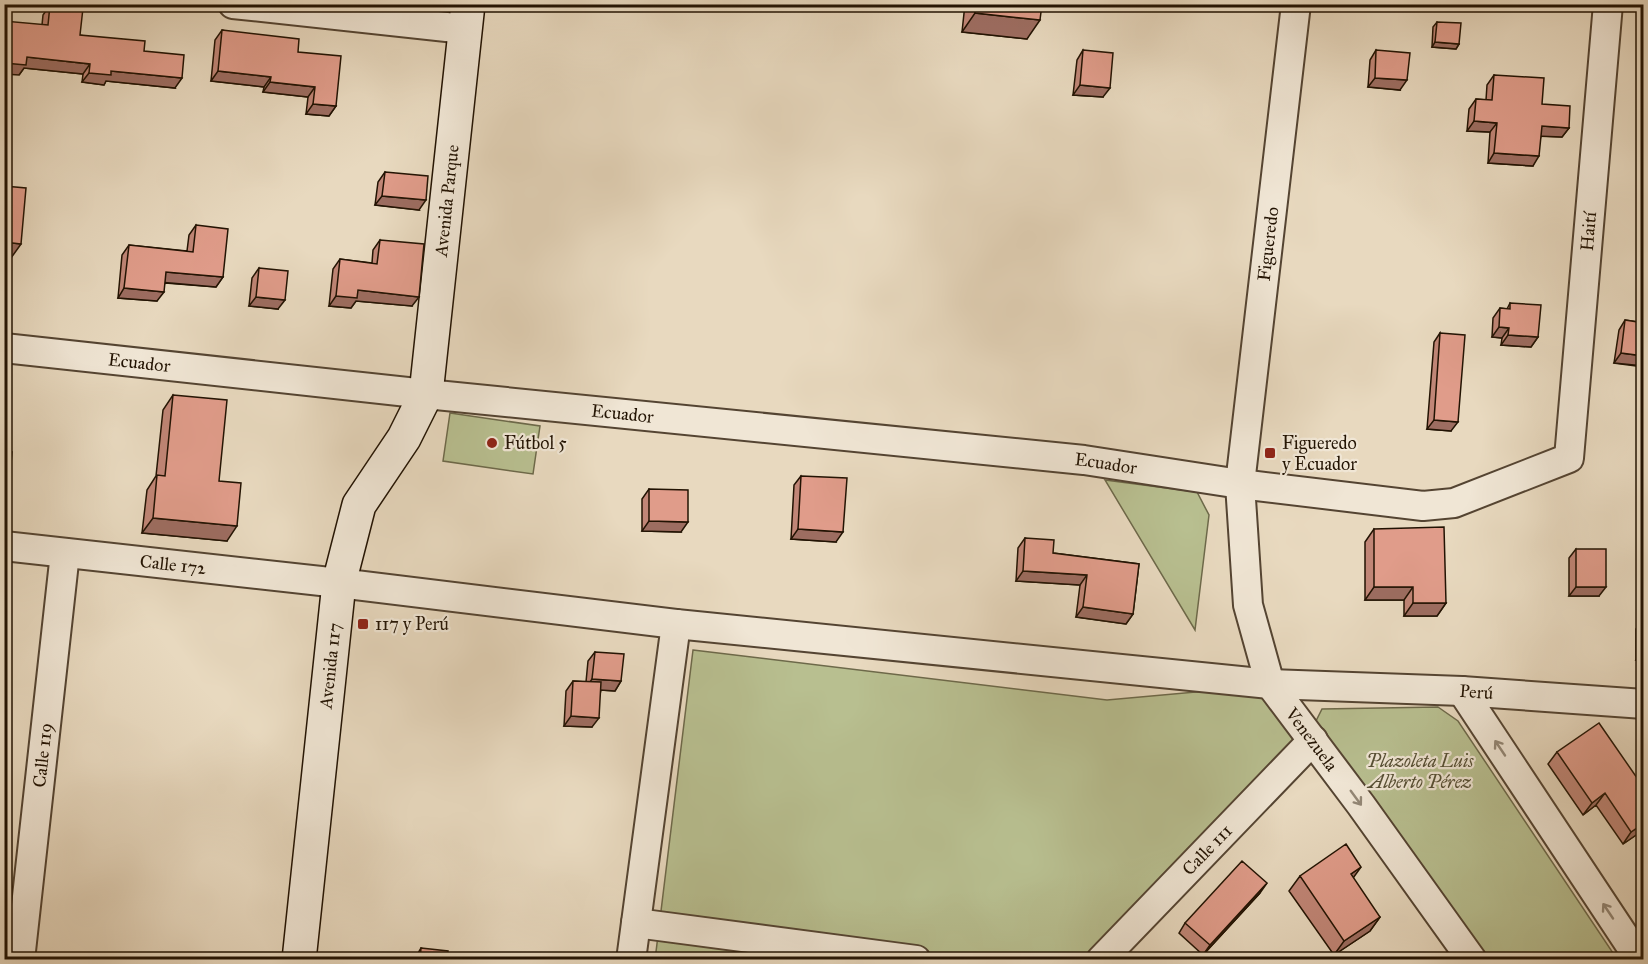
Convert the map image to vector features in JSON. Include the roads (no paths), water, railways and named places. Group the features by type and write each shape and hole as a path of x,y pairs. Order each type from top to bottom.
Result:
{"street":[{"path":"233,4 467,17"},
{"name":"Figueredo","path":"1240,484 1296,4"},
{"name":"Haití","path":"1569,458 1608,4"},
{"name":"Avenida Parque","path":"426,394 467,17"},
{"name":"Ecuador","path":"4,348 426,394 1084,460 1240,484 1423,506 1454,503 1569,458"},
{"name":"Avenida 117","path":"299,960 339,583 359,506 404,438 426,394"},
{"name":"Venezuela","path":"1240,484 1248,605 1270,684 1472,960"},
{"name":"Calle 172","path":"4,546 339,583 676,624"},
{"name":"Calle 119","path":"20,960 65,553"},
{"path":"632,960 676,624"},
{"name":"Perú","path":"676,624 1270,684 1462,691 1644,704"},
{"path":"1462,691 1640,960"},
{"name":"Calle 111","path":"1101,960 1313,740"},
{"path":"636,923 916,960"}],"place":[{"name":"Fútbol 5","path":"492,443"},
{"name":"Figueredo y Ecuador","path":"1270,453"},
{"name":"117 y Perú","path":"363,624"}],"park label":[{"name":"Plazoleta Luis Alberto Pérez","path":"1420,771"}]}
